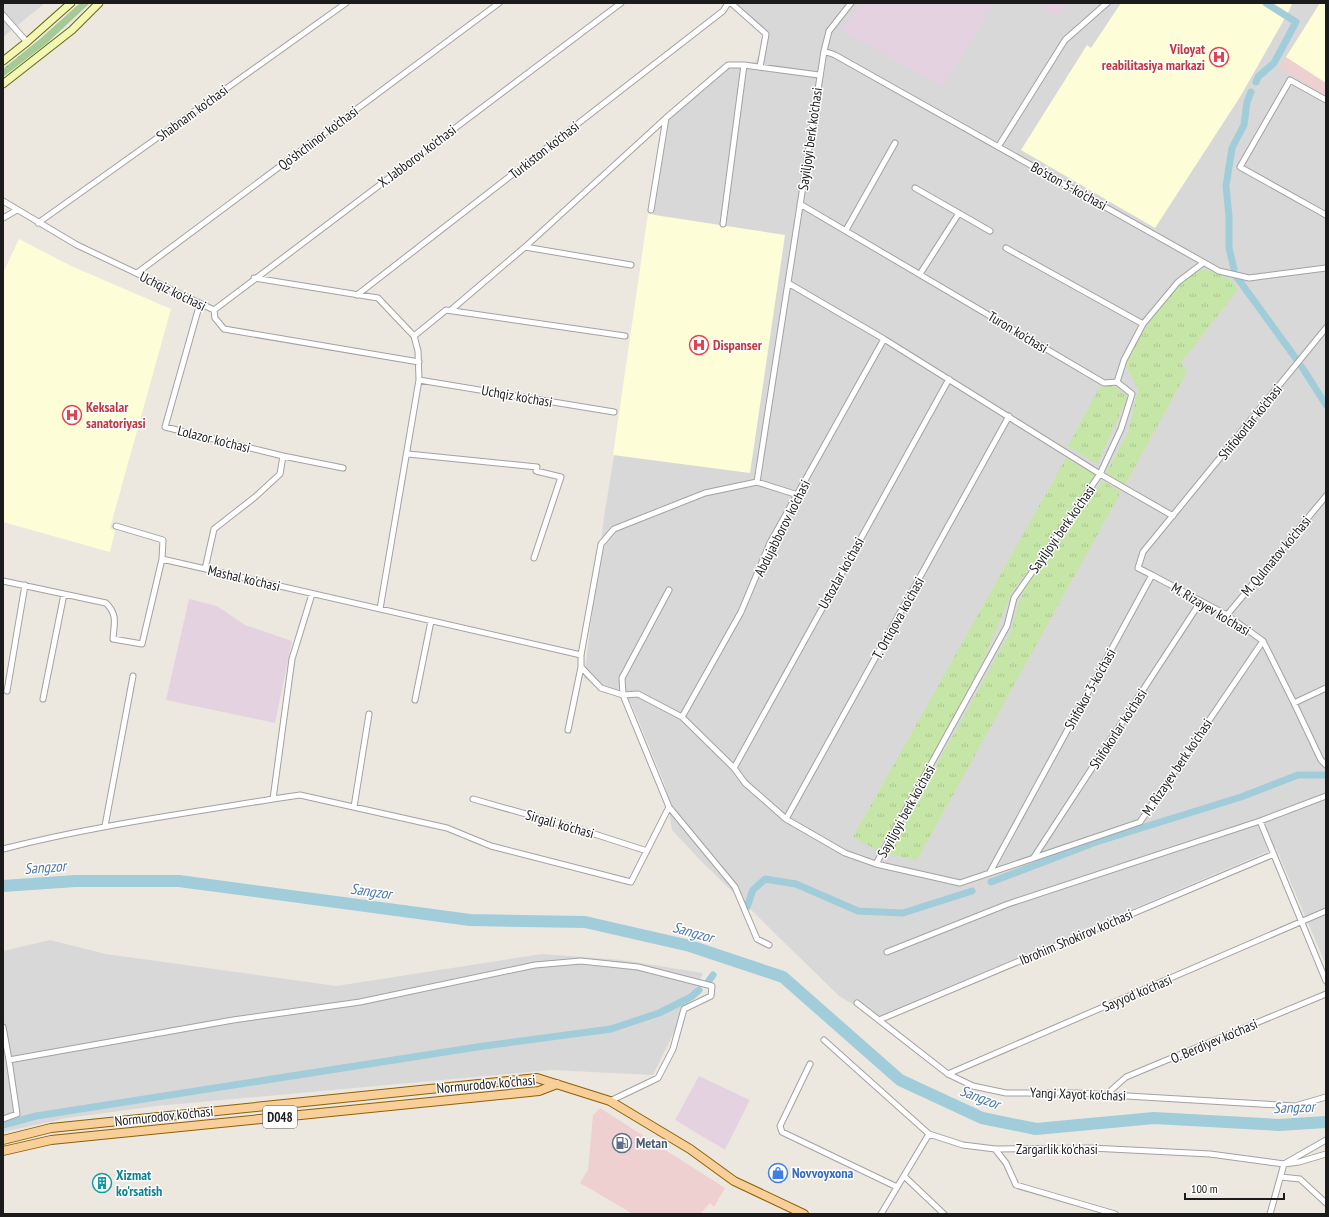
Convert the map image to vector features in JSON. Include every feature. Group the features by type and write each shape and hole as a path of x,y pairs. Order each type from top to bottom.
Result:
{"main road":[{"path":"3,61 71,3"},
{"path":"3,84 72,30 99,3"},
{"name":"Normurodov ko'chasi","path":"3,1140 51,1128 537,1078 557,1084"},
{"name":"D048","path":"557,1084 610,1101 690,1149 734,1181 804,1214"},
{"name":"Normurodov ko'chasi","path":"3,1151 51,1140 539,1091 557,1084"}],"street":[{"name":"Shabnam ko'chasi","path":"38,223 346,3"},
{"name":"Qo'shchinor ko'chasi","path":"137,273 499,3"},
{"name":"X. Jabborov ko'chasi","path":"214,310 254,278 621,3"},
{"path":"729,3 766,34 760,67"},
{"name":"Turkiston ko'chasi","path":"357,295 723,11 729,3"},
{"name":"Sayiljoyi berk ko'chasi","path":"757,482 819,75 829,31 851,3"},
{"path":"998,147 1065,40 1107,3"},
{"path":"3,15 27,42"},
{"name":"Bo'ston 5-ko'chasi","path":"824,51 835,55 1203,263 1219,270 1249,278 1326,268"},
{"path":"451,310 525,246 666,118 728,65 744,65 819,75"},
{"path":"723,224 744,65"},
{"path":"1326,100 1290,80 1240,167 1326,215"},
{"path":"651,210 666,118"},
{"path":"846,230 895,143"},
{"path":"915,188 990,231"},
{"name":"Uchqiz ko'chasi","path":"3,201 77,245 214,310 215,318 224,329 419,362"},
{"name":"Turon ko'chasi","path":"800,204 1104,383 1117,382"},
{"path":"3,218 17,210"},
{"path":"920,274 958,213"},
{"path":"525,246 631,265"},
{"path":"1006,248 1143,324"},
{"path":"1152,575 1138,568 1143,552 1173,516 1100,474 1121,429 1132,394 1117,382 1124,360 1143,324 1178,282 1203,263"},
{"path":"254,278 378,298 414,336 418,351 419,380 408,454 380,609"},
{"name":"Sayiljoyi berk ko'chasi","path":"788,283 884,339 1100,474 1014,598 1007,626 876,864"},
{"name":"Lolazor ko'chasi","path":"200,303 164,427 283,456 344,468"},
{"path":"414,336 446,310 625,336"},
{"name":"Shifokorlar ko'chasi","path":"1173,516 1326,328"},
{"name":"Abdujabborov ko'chasi","path":"682,717 741,612 770,543 884,339"},
{"name":"Ustozlar ko'chasi","path":"734,768 949,379"},
{"name":"Uchqiz ko'chasi","path":"419,380 614,412"},
{"name":"T. Ortiqova ko'chasi","path":"786,819 1009,416"},
{"path":"408,454 537,467 536,472 561,477 534,558"},
{"path":"206,569 214,529 255,497 280,474 283,456"},
{"path":"568,730 581,667 581,655 600,544 614,529 705,493 757,482 798,495"},
{"name":"M. Qulmatov ko'chasi","path":"1227,615 1326,496"},
{"path":"3,580 106,603 113,611 115,618 113,639 142,644 162,559 163,540 116,526"},
{"name":"Mashal ko'chasi","path":"162,559 581,655"},
{"name":"M. Rizayev ko'chasi","path":"1152,575 1227,615 1263,641 1321,760 1326,765"},
{"name":"Shifokor 3-ko'chasi","path":"990,872 1152,575"},
{"path":"7,691 25,585"},
{"path":"669,590 622,678 623,696 669,807 735,887 757,939 769,945"},
{"path":"43,699 64,594"},
{"path":"273,799 292,659 312,594"},
{"name":"Shifokorlar ko'chasi","path":"1034,857 1201,601"},
{"path":"415,700 431,621"},
{"name":"M. Rizayev berk ko'chasi","path":"581,667 601,688 623,696 638,694 682,717 734,768 745,783 786,819 845,853 876,864 960,883 1140,822 1263,641"},
{"path":"105,826 133,676"},
{"path":"1294,703 1326,688"},
{"path":"354,807 369,714"},
{"path":"3,849 58,835 105,826 300,795 447,828 491,846 631,882 669,807"},
{"path":"887,952 1008,904 1260,821 1326,796"},
{"name":"Sirgali ko'chasi","path":"474,799 582,830 647,851"},
{"path":"1260,821 1326,980"},
{"name":"Ibrohim Shokirov ko'chasi","path":"879,1020 1274,854"},
{"name":"Sayyod ko'chasi","path":"948,1074 1326,911"},
{"path":"9,1060 233,1020 360,1002 543,964 580,961 638,967 712,986 711,996 684,1009 673,1049 658,1078 610,1101"},
{"name":"O. Berdiyev ko'chasi","path":"1107,1094 1126,1077 1326,994"},
{"name":"Yangi Xayot ko'chasi","path":"856,1003 948,1074 973,1086 1006,1093 1107,1094 1295,1106 1326,1097"},
{"path":"3,1027 18,1114 3,1119"},
{"name":"Zargarlik ko'chasi","path":"824,1040 929,1134 963,1145 995,1149 1091,1148 1178,1152 1210,1154 1284,1164 1299,1162 1326,1154"},
{"path":"810,1064 780,1126 782,1132 897,1187"},
{"path":"881,1214 929,1134"},
{"path":"1270,1214 1284,1164 1326,1140"},
{"path":"995,1149 1006,1163 1016,1185 1115,1214"},
{"path":"904,1176 944,1214"},
{"path":"1281,1177 1300,1179 1326,1203"}],"shaded area":[{"path":"3,3 45,3 3,37"},
{"path":"732,3 1326,3 1326,965 1276,848 876,1018 839,996 700,860 672,830 665,785 631,703 584,678 604,517 669,120 728,62 755,62 768,39"},
{"path":"862,3 995,3 943,87 841,30"},
{"path":"1038,3 1068,3 1057,17"},
{"path":"1121,3 1292,3 1240,97 1155,228 1021,150 1087,45 1091,48"},
{"path":"1320,3 1326,3 1326,83 1286,57"},
{"path":"1286,57 1326,83 1326,96 1280,68"},
{"name":"Dispanser","path":"648,214 785,235 750,473 613,455"},
{"name":"Keksalar sanatoriyasi","path":"19,239 71,266 171,309 110,528 115,531 110,552 3,522 3,273"},
{"path":"189,599 217,606 245,625 292,641 275,723 166,700"},
{"path":"50,940 106,954 336,986 542,954 622,960 703,973 653,1075 551,1070 157,1106 67,1118 3,1132 3,951"},
{"path":"699,1076 750,1100 725,1150 675,1120"},
{"name":"Metan","path":"600,1108 725,1188 714,1207 710,1203 700,1214 633,1214 580,1183 588,1170 593,1115"}],"green space":[{"path":"80,3 90,3 46,44 3,77 3,69 40,39"},
{"path":"1205,269 1230,279 1238,289 1181,363 1187,372 1125,485 1106,473 1128,433 1138,389 1125,364 1139,338 1169,295 1193,274"},
{"path":"1111,385 1128,396 1097,464 1068,446 1099,388"},
{"path":"1066,458 1095,475 1012,592 983,660 936,751 878,851 853,837"},
{"path":"1103,481 1121,492 917,860 887,854 1012,629 1015,614 1024,590 1065,531"}],"waterway":[{"path":"1256,82 1258,77 1274,63 1296,22 1266,3"},
{"path":"1234,269 1229,248 1229,216 1226,186 1232,148 1244,125 1247,102 1251,92"},
{"path":"1236,276 1297,360"},
{"path":"1302,367 1326,405"},
{"path":"991,882 1096,842 1241,797 1298,775 1326,775"},
{"path":"747,907 753,890 765,879 796,884 858,911 903,913 972,891"},
{"name":"Sangzor","path":"3,886 75,881 179,881 470,920 585,922 690,946 783,977 900,1080 982,1118 1036,1129 1154,1118 1279,1125 1326,1122"},
{"path":"708,982 713,975"},
{"path":"3,1125 36,1116 477,1047 611,1029 659,1013 691,997 699,990"}],"place":[{"name":"Viloyat reabilitasiya markazi","path":"1219,57"},
{"name":"Dispanser","path":"699,345"},
{"name":"Keksalar sanatoriyasi","path":"72,415"},
{"name":"Metan","path":"622,1143"},
{"name":"Novvoyxona","path":"778,1173"},
{"name":"Xizmat ko'rsatish","path":"102,1183"}]}
